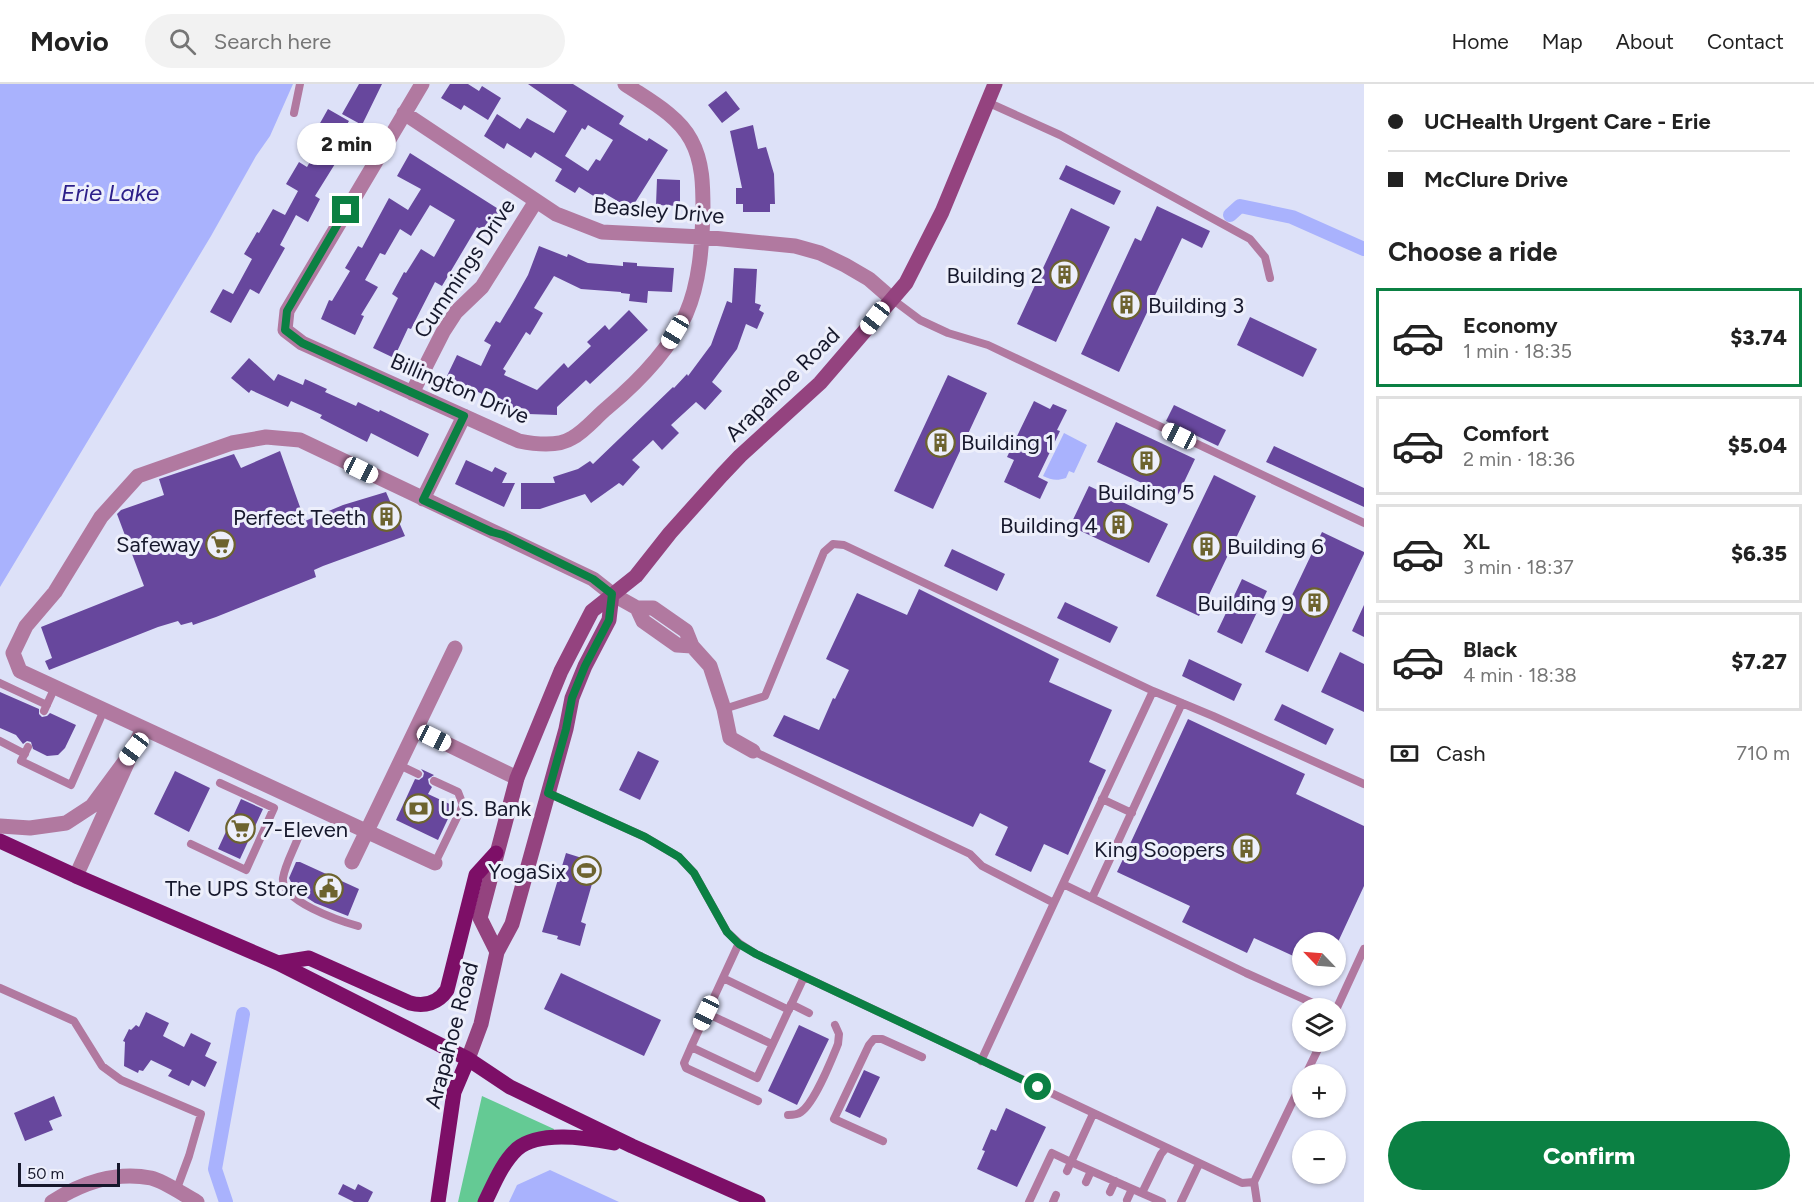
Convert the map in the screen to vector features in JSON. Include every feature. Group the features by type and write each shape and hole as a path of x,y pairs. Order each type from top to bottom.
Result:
{"main road":[{"name":"Arapahoe Road","path":"497,952 480,918 496,853 517,778 561,671 592,611 636,576 670,534 740,456 801,403 833,370 906,283 927,244 995,84"},
{"name":"Arapahoe Road","path":"438,1202 454,1092 481,1024 497,952 512,924 566,729 572,698 585,666 609,620 612,594"},
{"path":"0,840 76,876 278,963 468,1059 510,1087 632,1146 758,1202"},
{"path":"278,963 309,958 410,1003 421,1005 437,1000 447,990 476,875 496,853"},
{"path":"485,1202 505,1165 526,1143 545,1137 605,1141 632,1146"}],"street":[{"path":"404,113 422,84"},
{"name":"Billington Drive","path":"404,113 287,311 285,330 302,343 412,393 519,441 541,445 572,439 631,388 664,350 686,314 698,272 702,237 703,182 698,158 690,138 673,118 625,84"},
{"name":"Beasley Drive","path":"404,113 556,214 602,232 702,237 795,246 820,253 869,279 892,299"},
{"name":"Cummings Drive","path":"412,393 443,332 456,312 482,287 536,201"},
{"path":"423,500 464,416"},
{"path":"435,863 20,671 13,653 26,626 55,592 101,517 138,476 232,443 266,437 300,440 593,579 612,594 637,608 643,621 677,645 693,646 710,666 724,709 730,738 753,751"},
{"path":"352,862 455,648"},
{"path":"76,876 143,728"},
{"path":"416,729 517,778"},
{"path":"0,826 30,828 66,823 92,806 134,749"},
{"path":"52,1202 68,1191 96,1180 124,1177 152,1178 196,1202"}],"lane":[{"path":"294,112 300,84"},
{"path":"987,102 1060,135 1250,239 1265,257 1270,278"},
{"path":"892,299 920,320 948,333 988,345 1364,523"},
{"path":"724,709 765,696 824,552 833,544 844,545 1153,691 1364,784"},
{"path":"0,683 46,708 56,687"},
{"path":"981,1061 1153,691"},
{"path":"1092,898 1182,703"},
{"path":"0,741 26,750 21,761 70,785 104,710"},
{"path":"753,751 970,854 982,866 1054,903"},
{"path":"399,765 418,774"},
{"path":"434,781 458,792 463,805 435,863"},
{"path":"191,844 246,870 274,808 220,783"},
{"path":"548,793 645,837 679,857 690,867 727,932 739,944 1166,1149 1242,1183 1254,1182"},
{"path":"1102,800 1132,813"},
{"path":"298,838 283,879 284,888 292,898 340,921 358,926"},
{"path":"1063,884 1302,998"},
{"path":"739,944 684,1063 686,1068 758,1101"},
{"path":"1341,998 1364,949"},
{"path":"691,1047 757,1078 804,977"},
{"path":"723,978 809,1013"},
{"path":"0,988 74,1021 102,1066 120,1080 201,1114 176,1191"},
{"path":"706,1013 772,1044"},
{"path":"788,1115 802,1112 811,1101 838,1044 839,1034 835,1026"},
{"path":"883,1141 834,1119 868,1045 874,1039 882,1039 922,1057"},
{"path":"1257,1202 1254,1182 1292,1103"},
{"path":"1067,1171 1094,1114"},
{"path":"1142,1193 1161,1154 1166,1149"},
{"path":"1029,1202 1052,1153 1157,1201"},
{"path":"1181,1202 1199,1164"},
{"path":"1086,1182 1091,1171"},
{"path":"1110,1192 1115,1181"},
{"path":"1127,1200 1132,1189"}],"green space":[{"path":"482,1096 554,1129 553,1132 529,1135 480,1202 458,1202"}],"water":[{"name":"Erie Lake","path":"0,84 293,84 270,136 0,587"},
{"path":"1064,433 1087,445 1074,473 1069,471 1066,478 1057,480 1043,476"},
{"path":"550,1170 619,1202 509,1202 517,1185"}],"building":[{"path":"359,84 382,84 362,125 342,114"},
{"path":"450,84 468,84 479,91 482,86 501,98 488,120 464,105 461,110 441,98"},
{"path":"528,84 573,84 624,116 619,124 647,141 649,138 668,150 631,209 604,193 600,200 579,187 575,193 555,181 562,169 535,152 531,158 507,143 504,149 484,136 497,114 520,129 527,118 554,133 567,111","holes":["588,125 613,140 600,161 596,159 588,171 565,156 582,128 585,130"]},
{"path":"726,91 740,109 722,123 708,105"},
{"path":"328,109 349,121 334,146 343,151 315,196 320,199 308,222 296,215 280,245 285,248 259,294 250,289 231,323 210,312 223,289 233,294 252,259 244,254 273,209 285,215 298,191 286,184 299,162 307,167 324,137 315,132"},
{"path":"753,125 758,149 766,147 774,174 775,204 770,204 770,212 743,212 743,204 736,204 736,188 742,188 730,131"},
{"path":"410,153 500,210 487,233 477,227 442,286 435,282 411,329 408,328 394,358 373,348 398,298 392,294 404,272 406,273 421,249 434,257 455,220 430,205 411,236 400,229 385,255 380,253 365,280 378,287 361,315 364,316 355,335 321,319 329,300 332,301 350,271 345,268 358,246 362,248 389,198 408,210 421,189 397,176"},
{"path":"1066,165 1121,191 1114,205 1059,179"},
{"path":"657,179 680,180 680,206 656,205"},
{"name":"Building 3","path":"1157,206 1210,231 1202,248 1182,238 1119,372 1081,354 1135,238 1141,241"},
{"name":"Building 2","path":"1071,208 1110,227 1056,342 1017,324"},
{"path":"539,246 567,257 568,254 588,263 623,266 623,262 637,263 637,266 674,268 672,292 648,291 647,303 629,301 630,294 621,292 581,289 554,276 534,308 543,313 530,335 526,332 503,369 506,371 504,375 537,390 564,363 568,368 591,346 587,342 605,325 609,330 629,310 648,330 590,384 586,380 557,407 557,415 528,414 446,378 457,355 481,366 491,345 484,341 496,321 500,323 515,298 528,275"},
{"path":"734,268 757,269 755,303 761,305 759,310 764,313 757,329 746,324 737,349 712,382 722,391 705,410 696,402 671,425 679,433 662,450 653,440 632,460 640,467 623,486 619,483 591,503 585,494 540,509 521,509 521,483 555,483 553,477 578,469 590,461 593,464 687,374 688,376 711,345 727,301 732,303"},
{"path":"1250,317 1317,349 1303,377 1237,345"},
{"path":"249,358 274,381 278,374 303,385 305,379 327,389 325,392 356,406 358,402 379,412 380,410 429,434 418,457 371,433 367,442 320,418 322,415 291,401 288,407 251,390 249,393 231,378"},
{"name":"Building 1","path":"948,375 987,393 933,509 894,491"},
{"path":"1034,401 1050,409 1053,404 1067,410 1057,430 1060,431 1038,477 1048,482 1040,499 1004,482 1014,460 1007,457"},
{"path":"1174,405 1226,430 1218,446 1166,421"},
{"name":"Building 5","path":"1116,422 1195,459 1176,499 1097,462"},
{"path":"1274,446 1364,488 1364,507 1266,462"},
{"name":"Safeway","path":"280,451 305,521 343,505 386,492 405,536 323,566 314,570 316,577 216,617 193,625 192,622 181,625 178,621 158,627 49,670 45,661 52,658 41,627 144,586 117,514 121,510 164,495 159,479 234,454 241,468"},
{"path":"466,460 492,472 495,467 507,473 502,483 515,483 504,507 455,484"},
{"name":"Building 6","path":"1214,475 1256,496 1199,616 1156,596"},
{"name":"Building 4","path":"1089,486 1168,524 1149,563 1070,526"},
{"name":"Building 9","path":"1322,532 1364,554 1308,672 1265,652"},
{"path":"952,549 1005,574 997,591 944,566"},
{"path":"1242,579 1267,591 1242,644 1217,632"},
{"path":"919,589 1059,659 1049,682 1112,710 1089,762 1106,770 1068,855 1044,844 1031,872 995,855 1008,827 980,813 973,827 773,736 784,715 819,730 849,670 826,659 857,593 907,615"},
{"path":"1065,602 1118,627 1110,643 1057,618"},
{"path":"1364,605 1364,637 1352,631"},
{"path":"1340,652 1364,664 1364,712 1321,692"},
{"path":"1189,659 1242,684 1234,701 1182,676"},
{"path":"0,692 39,709 42,717 50,713 76,725 65,748 58,755 47,756 33,749 31,742 27,741 23,744 16,735 0,728"},
{"path":"1282,704 1334,729 1326,745 1274,720"},
{"name":"King Soopers","path":"1188,719 1305,774 1296,794 1364,826 1364,886 1343,932 1292,932 1292,955 1254,938 1247,953 1182,922 1190,906 1117,872"},
{"path":"638,751 659,761 640,800 619,790"},
{"path":"421,769 434,775 428,779 432,787 428,794 454,806 438,840 396,820 415,779 419,780 423,777 424,773"},
{"name":"7-Eleven","path":"175,771 210,788 189,832 154,814"},
{"name":"7-Eleven","path":"241,799 263,809 240,859 218,849"},
{"path":"566,853 598,863 581,922 586,924 580,946 542,932"},
{"path":"296,862 359,889 348,916 315,903 295,890 289,878"},
{"path":"561,973 661,1020 644,1056 544,1009"},
{"path":"146,1012 169,1023 163,1036 184,1047 191,1033 211,1043 205,1056 217,1062 205,1087 192,1080 189,1086 168,1076 172,1070 151,1060 143,1071 139,1070 138,1073 124,1066 125,1042 123,1041 129,1029 131,1030 136,1025 139,1027"},
{"path":"799,1025 829,1039 797,1105 768,1091"},
{"path":"864,1070 880,1077 860,1118 845,1111"},
{"path":"54,1096 62,1116 49,1121 53,1130 25,1141 14,1113"},
{"path":"1006,1108 1046,1127 1017,1187 977,1169 991,1129 996,1131"},
{"path":"343,1184 355,1190 358,1184 373,1192 368,1202 354,1202 338,1194"}],"waterway":[{"path":"1230,215 1240,206 1292,217 1364,249"},
{"path":"226,1202 215,1169 243,1014"}],"place":[{"name":"Building 2","path":"1064,275"},
{"name":"Building 3","path":"1127,305"},
{"name":"Building 1","path":"940,442"},
{"name":"Building 5","path":"1146,460"},
{"name":"Perfect Teeth","path":"387,517"},
{"name":"Building 4","path":"1119,525"},
{"name":"Safeway","path":"221,544"},
{"name":"Building 6","path":"1206,546"},
{"name":"Building 9","path":"1315,603"},
{"name":"U.S. Bank","path":"419,808"},
{"name":"7-Eleven","path":"241,829"},
{"name":"King Soopers","path":"1246,849"},
{"name":"YogaSix","path":"587,871"},
{"name":"The UPS Store","path":"329,888"}],"route":[{"path":"346,210 287,311 285,330 302,343 464,416 423,500 503,535 593,579 612,594 609,620 585,666 572,698 548,793 645,837 679,857 690,867 727,932 739,944 791,971 1038,1087"}]}
